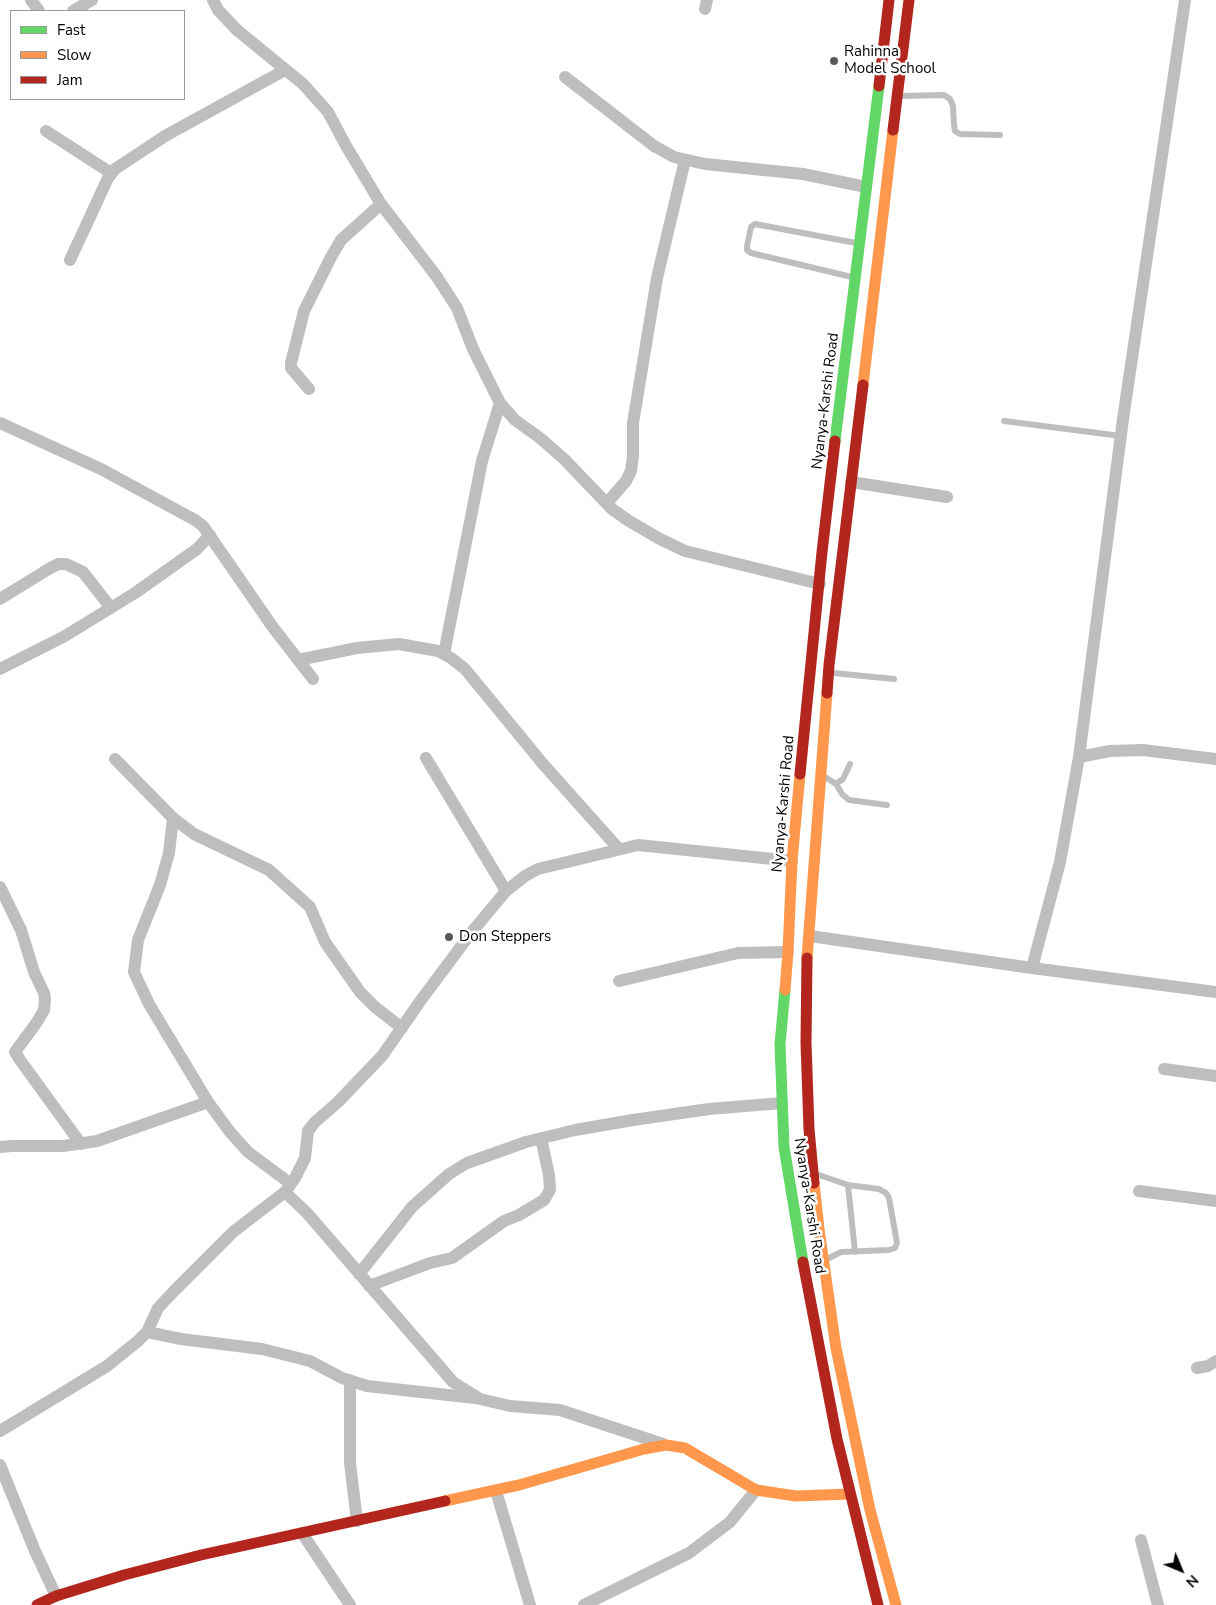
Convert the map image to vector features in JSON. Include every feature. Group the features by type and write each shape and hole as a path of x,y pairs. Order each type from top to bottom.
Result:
{"main road":[{"name":"Nyanya-Karshi Road","path":"878,1605 837,1439 804,1277 784,1147 780,1044 788,952 792,862 820,584 889,0"},
{"name":"Nyanya-Karshi Road","path":"896,1605 870,1510 836,1348 809,1129 806,975 829,677 909,0"},
{"path":"810,681 829,677"},
{"path":"36,1605 56,1596 124,1575 201,1555 519,1486 644,1449 666,1445 685,1448 756,1490 796,1496 850,1494"}],"street":[{"path":"75,10 92,0"},
{"path":"213,0 218,10 237,30 303,84 328,112 344,144 381,204 437,277 457,308 473,349 500,403 515,420 564,459 606,503 629,521 685,551 820,584"},
{"path":"1032,968 1060,862 1079,757 1121,436 1185,0"},
{"path":"70,260 111,173 165,136 285,70"},
{"path":"565,77 654,146 674,157 705,164 802,174 866,187"},
{"path":"46,131 111,173"},
{"path":"606,503 626,481 631,471 633,423 654,297 685,160"},
{"path":"309,389 291,368 304,311 341,240 381,204"},
{"path":"444,654 482,461 500,403"},
{"path":"0,423 100,469 203,526 272,626 313,679"},
{"path":"851,482 947,496"},
{"path":"0,669 65,636 111,608 177,564 197,549 210,535"},
{"path":"0,599 52,567 58,564 66,564 83,572 111,608"},
{"path":"298,660 357,648 399,644 438,651 451,658 465,669 543,764 618,848"},
{"path":"1079,757 1110,752 1143,750 1216,759"},
{"path":"426,758 506,891"},
{"path":"115,759 173,818 194,834 269,870 310,907 325,942 360,992 375,1007 402,1028"},
{"path":"173,818 169,853 160,886 138,940 134,972 149,1004 208,1102 230,1132 248,1152 288,1188 306,1214 453,1382 480,1399"},
{"path":"0,1431 107,1366 138,1342 146,1332 158,1308 175,1290 233,1232 288,1188 305,1158 308,1131 382,1056 471,933 506,891 525,876 538,869 596,856 618,848 638,845 792,862"},
{"path":"0,887 22,930 34,972 44,993 45,1000 44,1010 38,1022 15,1052 81,1144"},
{"path":"810,936 1216,992"},
{"path":"619,981 738,953 788,952"},
{"path":"1164,1069 1216,1076"},
{"path":"0,1147 63,1146 96,1141 208,1102"},
{"path":"359,1274 412,1207 449,1174 488,1155 526,1142 575,1130 709,1109 782,1103"},
{"path":"369,1286 430,1263 452,1258 504,1221 519,1215 544,1200 550,1190 549,1175 541,1138"},
{"path":"1139,1191 1216,1201"},
{"path":"146,1332 181,1339 262,1348 310,1361 367,1386 480,1399 510,1406 560,1410 666,1445"},
{"path":"1197,1368 1216,1362"},
{"path":"350,1380 350,1463 357,1521"},
{"path":"0,1465 35,1551 56,1596"},
{"path":"496,1490 530,1605"},
{"path":"584,1605 690,1553 730,1522 756,1490"},
{"path":"302,1533 350,1605"},
{"path":"1140,1540 1158,1605"}],"lane":[{"path":"898,96 944,95 950,98 953,106 955,131 960,134 1000,135"},
{"path":"856,278 751,254 747,250 747,246 751,227 755,224 860,244"},
{"path":"1004,421 1121,436"},
{"path":"829,677 894,679"},
{"path":"836,784 843,779 850,764"},
{"path":"822,776 836,784 842,794 849,800 887,805"},
{"path":"814,1173 848,1185 879,1189 886,1193 889,1198 897,1243 895,1248 889,1250 841,1252 831,1256 824,1262"},
{"path":"848,1185 856,1252"}],"traffic: fast":[{"path":"835,441 879,86"},
{"path":"785,990 780,1044 784,1147 803,1262"}],"traffic: slow":[{"path":"863,385 893,130"},
{"path":"807,958 827,693"},
{"path":"785,990 792,861 800,774"},
{"path":"814,1183 836,1348 870,1510 896,1605"},
{"path":"445,1501 519,1485 644,1449 666,1445 685,1448 756,1490 796,1496 850,1494"}],"traffic: jam":[{"path":"879,86 889,0"},
{"path":"893,130 909,0"},
{"path":"827,693 863,385"},
{"path":"800,774 835,441"},
{"path":"807,958 806,1043 809,1129 814,1183"},
{"path":"803,1262 837,1439 878,1605"},
{"path":"37,1605 56,1596 124,1575 201,1555 445,1501"}],"place":[{"name":"Rahinna Model School","path":"834,61"},
{"name":"Don Steppers","path":"449,937"}]}
